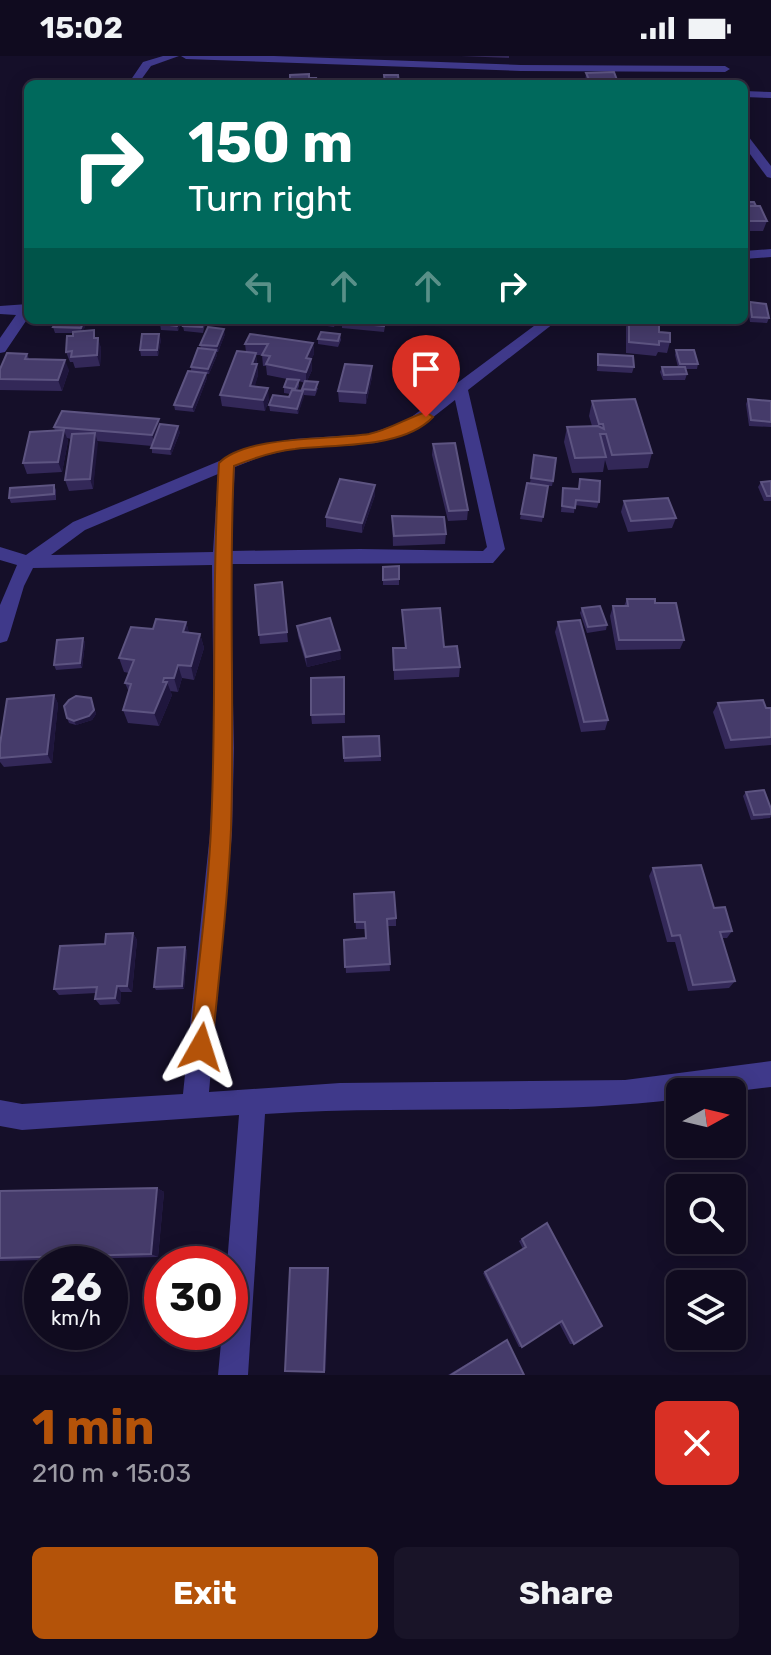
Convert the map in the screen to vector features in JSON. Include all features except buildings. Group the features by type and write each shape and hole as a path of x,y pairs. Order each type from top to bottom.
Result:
{"street":[{"path":"186,56 725,69"},
{"path":"721,56 729,80"},
{"path":"136,80 147,64 165,57"},
{"path":"748,94 771,95"},
{"path":"748,143 771,174"},
{"path":"748,255 771,253"},
{"path":"0,310 24,309"},
{"path":"0,349 24,313"},
{"path":"0,636 15,586 28,562 79,526 259,451 293,444 370,439 394,431 426,417 546,324"},
{"path":"0,553 28,562 360,555 481,560 492,556 496,549 460,390"},
{"path":"195,1105 221,833 224,748 221,558 227,463"},
{"path":"0,1113 22,1117 340,1096 625,1093 771,1074"},
{"path":"233,1375 253,1101"}],"route":[{"path":"201,1047 221,833 224,748 221,558 227,463 259,451 293,444 370,439 426,417"}]}
